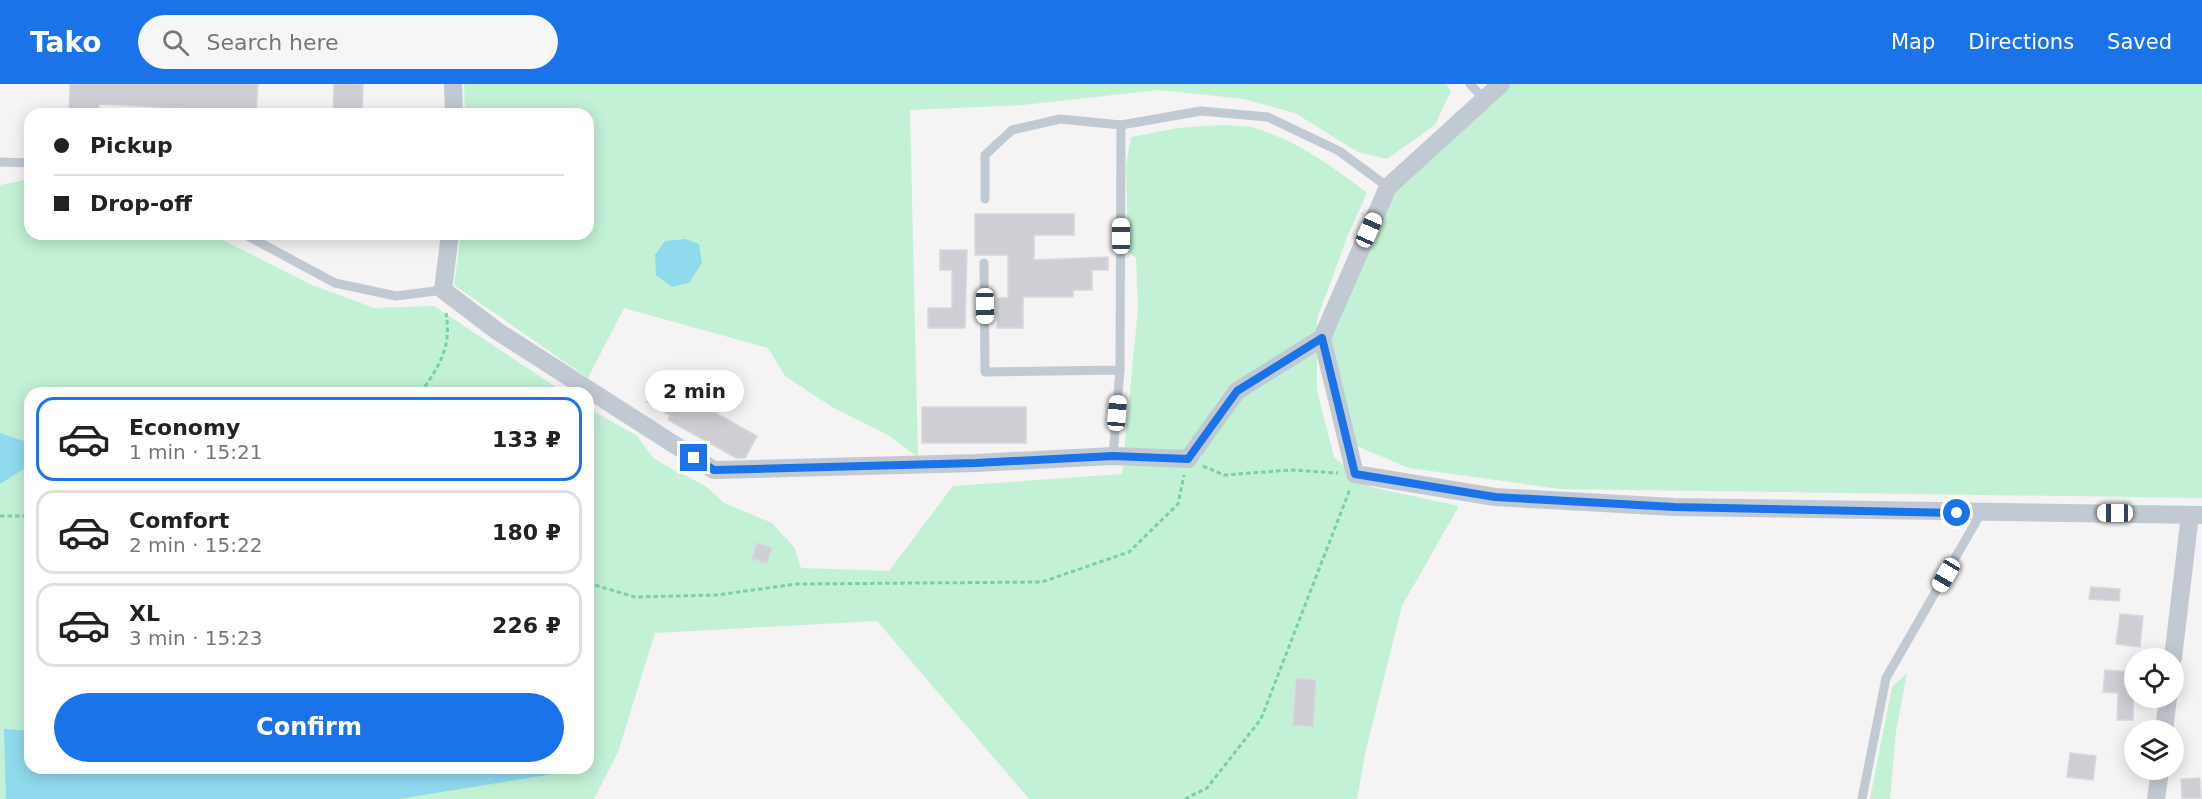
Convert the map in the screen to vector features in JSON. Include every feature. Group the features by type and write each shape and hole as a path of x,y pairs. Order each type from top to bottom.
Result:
{"street":[{"path":"453,84 454,108"},
{"path":"594,393 714,470 976,463 1113,456 1188,459 1237,391 1322,338 1388,187 1501,84"},
{"path":"449,240 443,290 497,331 584,387"},
{"path":"1322,338 1355,474 1495,497 1674,507 2196,515 2175,648"},
{"path":"2156,799 2159,780"}],"lane":[{"path":"1470,84 1484,99"},
{"path":"985,200 985,155 1012,130 1060,119 1121,125 1201,111 1268,117 1339,151 1388,187"},
{"path":"1113,456 1120,370 1121,125"},
{"path":"0,162 24,163"},
{"path":"255,240 335,283 396,296 443,290"},
{"path":"984,263 986,372 1120,370"},
{"path":"1862,799 1886,678 1981,513"}],"path":[{"path":"425,387 444,358 448,323 443,290"},
{"path":"594,585 635,597 717,595 796,584 1042,582 1129,552 1178,504 1188,459 1224,475 1291,470 1355,474 1261,719 1207,788 1185,799"},
{"path":"0,516 24,516"}],"green space":[{"path":"464,84 1446,84 1451,91 1435,125 1387,159 1358,152 1295,113 1244,99 1159,90 1023,105 910,110 918,457 888,435 832,407 785,376 768,348 624,308 588,378 454,285 460,240 594,240 594,108 465,108"},
{"path":"1510,84 2202,84 2202,498 1560,489 1409,468 1354,445 1330,338 1393,192"},
{"path":"1245,126 1273,134 1329,165 1367,193 1348,235 1317,319 1317,390 1334,457 1371,487 1459,506 1402,606 1365,754 1357,799 1029,799 877,621 655,633 618,752 594,799 0,799 0,185 24,180 24,240 223,240 312,285 374,308 434,306 556,387 24,387 24,774 594,774 594,411 637,436 654,459 707,487 724,503 772,523 794,547 801,568 889,571 953,486 1122,474 1138,308 1136,258 1128,252 1126,166 1131,137 1178,128"},
{"path":"1907,673 1896,732 1890,799 1870,799 1892,687"}],"water":[{"path":"685,239 699,244 702,263 689,283 672,287 656,275 655,255 665,241"},
{"path":"0,433 24,441 24,469 0,484"},
{"path":"4,729 24,731 24,774 553,774 399,799 6,799"}],"building":[{"path":"70,84 258,84 256,108 172,108 99,104 99,108 69,108"},
{"path":"334,84 363,84 362,108 333,108"},
{"path":"975,214 1074,214 1074,235 1034,235 1034,260 1108,257 1108,270 1092,270 1092,290 1073,290 1073,297 1023,297 1023,328 997,328 997,298 1008,298 1008,255 975,255"},
{"path":"940,250 967,250 965,328 928,328 928,308 952,308 952,270 940,270"},
{"path":"658,384 681,396 682,394 757,436 745,458 736,458 668,420 670,415 647,402"},
{"path":"922,407 1026,407 1026,443 922,443"},
{"path":"757,543 772,548 767,563 752,559"},
{"path":"2091,587 2120,589 2119,601 2089,599"},
{"path":"2120,614 2143,616 2140,647 2116,644"},
{"path":"2105,670 2124,671 2124,708 2133,708 2133,720 2117,720 2118,693 2103,692"},
{"path":"1296,678 1316,680 1313,727 1293,725"},
{"path":"2070,753 2096,756 2093,780 2067,777"},
{"path":"2200,778 2201,798 2182,798 2181,780"}],"route":[{"path":"694,458 714,470 976,463 1113,456 1188,459 1237,391 1322,338 1355,474 1495,497 1674,507 1957,513"}]}
